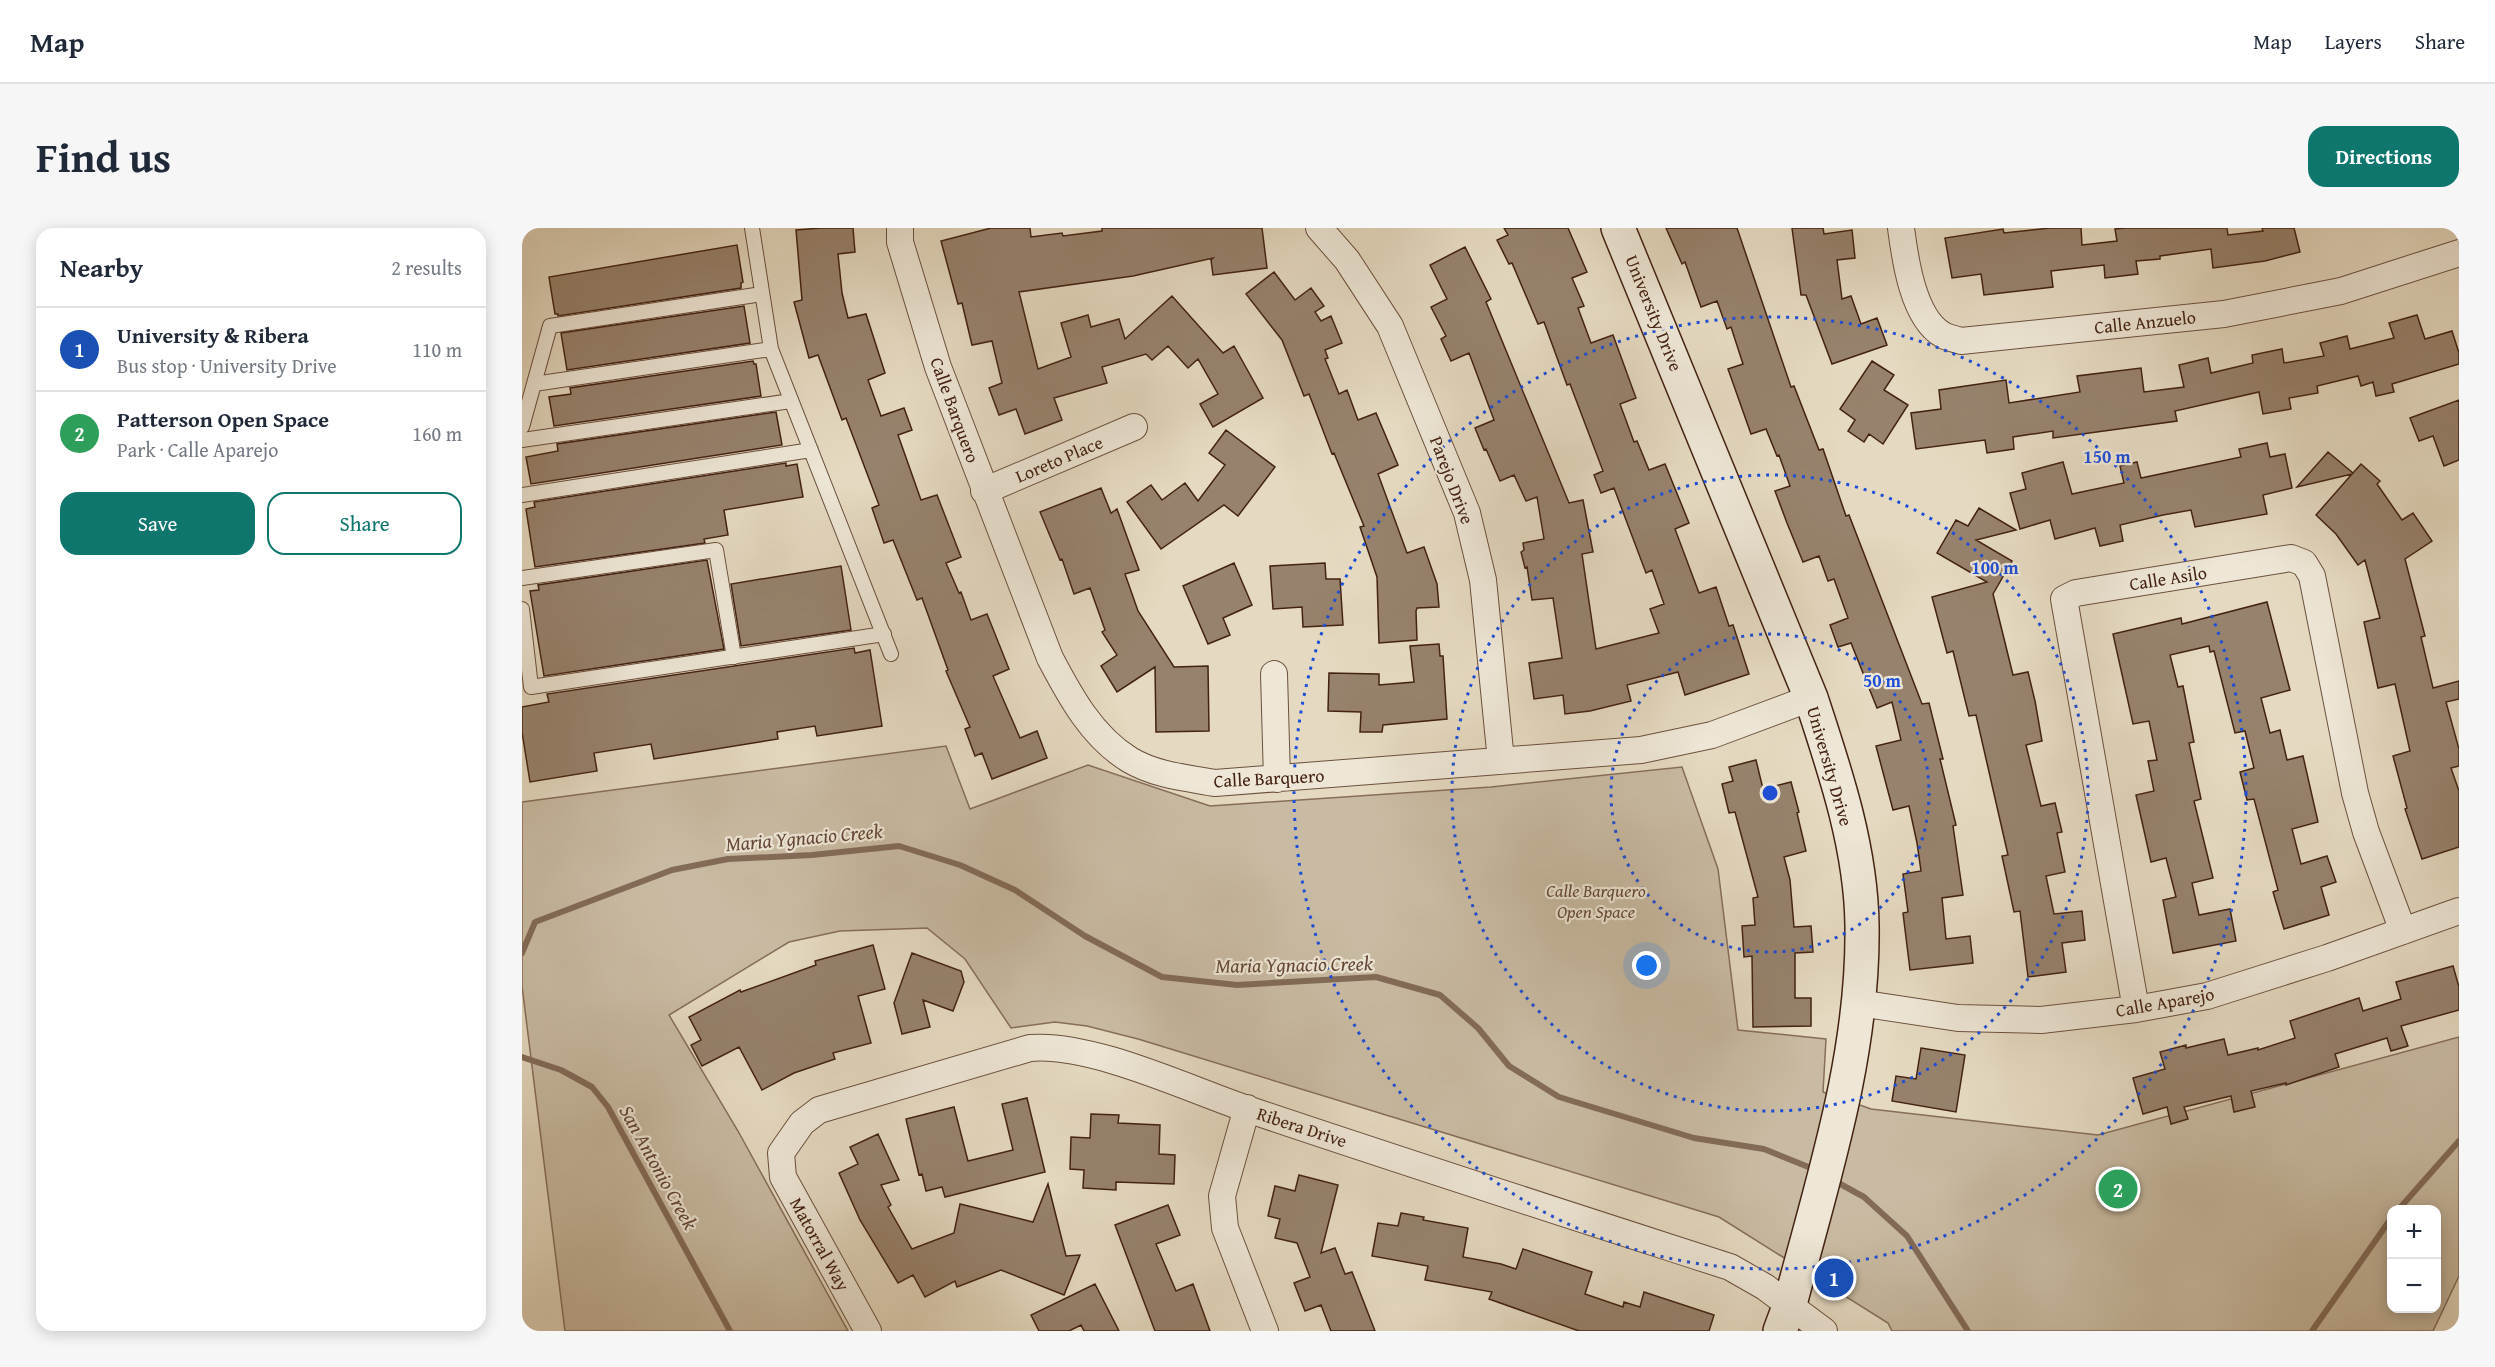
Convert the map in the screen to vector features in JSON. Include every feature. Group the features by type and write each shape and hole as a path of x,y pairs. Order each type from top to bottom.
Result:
{"street":[{"name":"Calle Barquero","path":"900,228 900,242 938,367 1050,658 1074,703 1110,746 1131,761 1173,776 1215,783 1641,750 1712,735 1811,698"},
{"name":"Parejo Drive","path":"1319,228 1347,260 1390,326 1467,513 1483,580 1501,761"},
{"name":"University Drive","path":"1618,228 1811,698 1837,776 1854,850 1862,923 1859,1003 1840,1117 1785,1318"},
{"name":"Calle Anzuelo","path":"1901,228 1906,265 1925,318 1942,335 1961,341 2224,314 2341,291 2459,253"},
{"name":"Loreto Place","path":"984,491 1134,427"},
{"name":"Calle Asilo","path":"2136,1009 2064,599 2076,593 2291,558 2304,563 2312,576 2355,793 2366,832 2403,932"},
{"path":"1274,674 1277,779"},
{"name":"Calle Aparejo","path":"1859,1003 1958,1017 2041,1020 2136,1009 2207,996 2403,932 2459,911"},
{"name":"Ribera Drive","path":"781,1153 802,1123 819,1110 1030,1048 1051,1046 1112,1061 1246,1108 1730,1268 1785,1318 1824,1331"},
{"path":"1246,1108 1222,1196 1225,1228 1264,1331"},
{"name":"Matorral Way","path":"781,1153 783,1177 868,1331"}],"lane":[{"path":"752,228 771,349 891,654"},
{"path":"522,428 550,326 762,294"},
{"path":"534,384 771,349"},
{"path":"522,440 792,401"},
{"path":"522,495 811,450"},
{"path":"522,578 716,550 734,657"},
{"path":"522,609 531,687 884,634"}],"green space":[{"name":"Calle Barquero Open Space","path":"946,746 970,809 1088,765 1210,806 1491,787 1682,767 1718,869 1738,1030 1826,1039 1823,1092 1871,1109 2098,1135 2459,1037 2459,1276 2433,1331 1892,1331 1888,1323 1719,1217 1138,1039 1087,1026 1055,1022 1011,1028 965,959 927,928 840,931 789,942 669,1015 738,1131 848,1331 565,1331 522,986 522,802"}],"building":[{"path":"853,228 855,252 838,254 842,293 848,318 866,314 885,373 868,380 881,416 904,408 912,430 898,435 921,500 937,495 961,557 946,563 959,593 961,592 971,620 987,614 1009,669 993,676 1020,738 1037,731 1047,758 992,779 982,753 975,756 965,729 970,727 946,671 948,670 922,598 917,600 893,540 884,543 872,508 879,505 846,418 842,420 818,355 809,358 794,302 802,300 796,230"},
{"path":"991,228 1030,228 1031,237 1062,233 1063,236 1102,231 1102,228 1262,228 1267,268 1213,275 1211,260 1213,258 1133,276 1019,292 1038,369 1071,357 1061,323 1088,315 1091,327 1119,319 1125,339 1172,296 1223,353 1234,346 1263,398 1213,427 1200,404 1218,394 1198,359 1188,368 1168,346 1152,360 1146,354 1102,367 1107,383 1054,398 1062,420 1025,434 1016,409 999,415 989,388 1002,383 992,341 972,345 962,303 958,304 941,241"},
{"path":"1504,228 1568,228 1587,272 1572,278 1584,306 1578,308 1591,343 1613,335 1636,398 1620,404 1634,442 1637,441 1649,470 1665,464 1689,523 1675,529 1699,593 1716,587 1729,626 1733,625 1749,674 1685,695 1678,672 1627,685 1631,701 1590,711 1565,714 1563,695 1534,699 1529,663 1562,658 1553,598 1532,600 1527,567 1525,568 1521,552 1524,550 1523,543 1544,539 1537,497 1526,501 1514,475 1500,481 1486,449 1484,450 1475,428 1494,420 1469,353 1451,361 1441,339 1446,336 1431,307 1447,299 1430,265 1465,247 1491,299 1486,302 1569,503 1583,500 1593,552 1582,554 1596,649 1659,633 1650,609 1664,604 1652,570 1646,573 1614,488 1601,493 1594,475 1603,471 1570,384 1567,385 1544,322 1538,324 1512,263 1509,264 1497,240 1508,235"},
{"path":"1666,228 1737,228 1791,387 1794,386 1819,450 1823,449 1846,516 1849,515 1922,704 1929,703 1956,825 1953,826 1963,895 1942,898 1946,939 1970,936 1973,963 1910,970 1903,913 1908,912 1903,874 1921,871 1917,843 1909,806 1893,810 1876,746 1901,740 1892,702 1877,708 1851,643 1838,647 1830,625 1848,618 1834,579 1828,581 1819,556 1803,562 1775,491 1790,486 1779,455 1777,456 1766,429 1751,434 1728,369 1743,364 1731,327 1727,329 1717,301 1701,307 1685,262 1682,264"},
{"path":"1792,228 1823,228 1824,234 1852,230 1855,258 1837,260 1842,299 1851,296 1861,324 1877,318 1887,345 1832,364 1806,295 1801,295"},
{"path":"2050,228 2081,228 2082,245 2117,241 2115,229 2126,228 2227,228 2228,235 2263,231 2262,228 2294,228 2300,252 2265,261 2213,268 2211,249 2160,256 2160,259 2136,261 2138,274 2105,278 2104,265 2051,271 2053,287 1984,295 1981,274 1952,278 1945,238 2003,229 2004,233"},
{"path":"737,245 743,282 741,288 558,316 555,314 549,277"},
{"path":"1274,272 1295,300 1311,288 1324,306 1315,312 1321,321 1331,316 1342,343 1325,350 1328,358 1325,359 1339,394 1347,390 1358,420 1376,413 1398,465 1378,474 1407,553 1424,547 1437,584 1439,607 1417,608 1417,640 1379,643 1377,577 1360,527 1364,526 1334,453 1332,454 1309,394 1304,396 1282,340 1246,294"},
{"path":"744,306 750,343 567,370 561,333"},
{"path":"2417,315 2425,339 2452,331 2459,353 2459,364 2392,384 2394,392 2376,396 2373,382 2361,386 2358,376 2317,386 2318,393 2289,398 2291,409 2263,414 2259,392 2175,411 2177,421 2053,438 2053,431 2013,437 2014,449 1987,453 1985,440 1916,449 1911,413 1941,409 1939,390 2006,380 2009,403 2080,392 2077,376 2141,368 2144,392 2184,387 2179,365 2208,358 2211,373 2253,363 2252,355 2282,349 2284,363 2324,356 2320,343 2347,336 2350,349 2394,338 2389,323"},
{"path":"753,361 756,364 761,396 554,426 549,397 571,394 570,388"},
{"path":"1872,361 1894,375 1884,390 1908,405 1883,444 1869,434 1864,442 1848,431 1855,420 1840,409"},
{"path":"2459,400 2459,460 2444,466 2433,436 2419,441 2410,418"},
{"path":"776,412 782,445 531,484 526,457 558,451 557,444"},
{"path":"1226,430 1275,467 1238,516 1224,505 1161,549 1127,502 1151,485 1162,500 1185,483 1198,501 1225,465 1209,453"},
{"path":"2267,443 2270,457 2285,454 2292,488 2263,495 2267,514 2195,527 2191,510 2163,515 2120,525 2123,541 2100,546 2095,528 2055,539 2050,520 2020,529 2010,493 2026,489 2022,473 2063,462 2072,494 2124,483 2120,466 2137,462 2141,478 2241,457 2239,449"},
{"path":"2328,452 2353,473 2361,464 2380,481 2377,484 2402,520 2413,513 2432,541 2405,559 2425,636 2421,637 2433,688 2459,681 2459,699 2446,702 2459,749 2459,766 2451,768 2459,791 2459,847 2422,859 2405,809 2407,808 2393,756 2410,751 2395,684 2378,688 2364,622 2380,618 2365,560 2358,565 2336,534 2316,515 2352,474 2297,487"},
{"path":"786,463 786,466 797,464 803,497 724,510 728,535 704,539 705,543 535,567 526,509 535,507 534,502"},
{"path":"1101,488 1111,513 1117,509 1139,570 1125,574 1138,611 1174,667 1208,666 1209,731 1156,732 1155,667 1117,692 1101,666 1117,655 1102,632 1105,630 1090,588 1074,594 1062,559 1060,560 1040,512"},
{"path":"1979,508 2016,530 1976,540 2012,561 1993,594 2013,675 2028,672 2035,701 2042,741 2026,745 2041,806 2055,803 2062,832 2057,833 2065,872 2046,876 2054,914 2082,911 2085,940 2062,943 2066,972 2028,977 2020,911 2014,912 2002,856 2008,855 1976,715 1969,716 1953,651 1947,653 1932,597 1987,582 1937,553 1956,520 1968,526"},
{"path":"707,560 724,649 544,676 530,591 539,590 538,585"},
{"path":"1234,563 1252,605 1223,618 1230,635 1208,644 1183,586"},
{"path":"1325,563 1326,579 1340,579 1343,625 1303,627 1302,607 1273,609 1270,566"},
{"path":"841,566 851,630 741,646 731,584"},
{"path":"2267,602 2290,690 2261,698 2270,733 2280,730 2287,760 2303,756 2318,822 2292,829 2301,864 2327,856 2336,882 2321,887 2329,915 2284,929 2273,892 2278,890 2254,799 2247,800 2240,772 2254,768 2245,731 2235,733 2214,651 2210,652 2209,646 2170,655 2178,687 2183,686 2194,742 2189,743 2201,799 2194,801 2213,878 2192,883 2199,915 2230,909 2236,941 2173,953 2163,900 2176,897 2166,858 2151,862 2136,795 2154,791 2148,761 2157,760 2149,721 2133,724 2113,634 2181,618 2182,624"},
{"path":"1439,644 1440,656 1443,656 1447,719 1383,725 1382,732 1360,732 1361,712 1328,711 1329,673 1379,674 1379,685 1414,682 1410,646"},
{"path":"854,648 855,653 870,650 882,726 817,736 815,726 777,732 778,739 654,759 651,744 594,753 597,771 530,782 522,732 522,707 549,702 547,694"},
{"path":"1756,760 1763,789 1791,782 1799,812 1797,813 1806,851 1784,857 1790,880 1794,927 1811,926 1813,952 1795,953 1795,998 1811,998 1811,1026 1753,1027 1752,956 1744,957 1742,926 1755,925 1753,898 1758,897 1735,812 1729,813 1722,784 1733,781 1729,767"},
{"path":"873,945 885,989 858,996 871,1043 833,1053 835,1059 794,1073 762,1090 739,1047 702,1066 691,1045 701,1040 689,1017 740,990 741,992 816,965 815,961"},
{"path":"912,953 961,971 964,982 953,1011 923,1000 930,1027 902,1034 894,1003"},
{"path":"2453,966 2459,987 2459,1010 2401,1026 2408,1046 2391,1051 2387,1038 2335,1054 2339,1067 2286,1085 2286,1083 2251,1091 2255,1107 2234,1112 2231,1096 2184,1107 2188,1119 2171,1124 2167,1107 2143,1114 2133,1078 2165,1069 2160,1052 2224,1039 2228,1055 2258,1048 2258,1050 2295,1038 2290,1021 2359,998 2363,1011 2401,999 2396,982"},
{"path":"1921,1048 1965,1055 1956,1112 1892,1101 1896,1076 1916,1079"},
{"path":"1027,1098 1045,1172 945,1197 942,1187 926,1191 922,1174 919,1175 906,1119 954,1107 968,1161 1013,1150 1002,1104"},
{"path":"1091,1114 1119,1115 1118,1123 1160,1125 1159,1154 1175,1155 1174,1184 1116,1182 1116,1190 1083,1188 1084,1170 1070,1169 1071,1137 1090,1138"},
{"path":"878,1134 899,1180 881,1185 891,1205 888,1207 912,1249 954,1233 960,1204 1033,1222 1048,1184 1066,1256 1080,1255 1064,1295 1001,1270 957,1287 955,1281 925,1297 913,1275 898,1283 860,1220 839,1173 858,1164 850,1147"},
{"path":"1299,1175 1338,1185 1321,1253 1335,1248 1345,1274 1352,1272 1375,1331 1331,1331 1321,1305 1305,1311 1294,1283 1310,1277 1297,1243 1275,1238 1280,1219 1268,1216 1275,1186 1295,1191"},
{"path":"1168,1205 1180,1235 1156,1244 1176,1291 1193,1284 1210,1331 1155,1331 1115,1225"},
{"path":"1401,1213 1424,1217 1423,1220 1468,1228 1463,1257 1516,1269 1523,1249 1592,1272 1585,1294 1623,1307 1624,1302 1640,1307 1644,1292 1714,1315 1709,1331 1579,1331 1489,1299 1492,1292 1425,1280 1428,1266 1372,1256 1378,1223 1398,1226"},
{"path":"1095,1284 1119,1331 1084,1331 1081,1325 1069,1331 1039,1331 1031,1315"}],"waterway":[{"name":"Maria Ygnacio Creek","path":"522,953 535,922 672,870 728,859 812,855 899,846 960,865 1015,890 1085,936 1162,977 1237,985 1376,977 1440,995 1478,1028 1509,1066 1559,1097 1694,1138 1764,1149 1816,1170"},
{"name":"San Antonio Creek","path":"522,1057 561,1070 592,1087 608,1107 730,1331"},
{"name":"Maria Ygnacio Creek","path":"2402,1205 2459,1141"},
{"name":"Maria Ygnacio Creek","path":"1833,1180 1864,1197 1907,1236 1968,1331"},
{"name":"Maria Ygnacio Creek","path":"2312,1331 2387,1224"}],"place":[{"name":"Patterson Open Space","path":"2118,1189"},
{"name":"University & Ribera","path":"1834,1278"}]}
